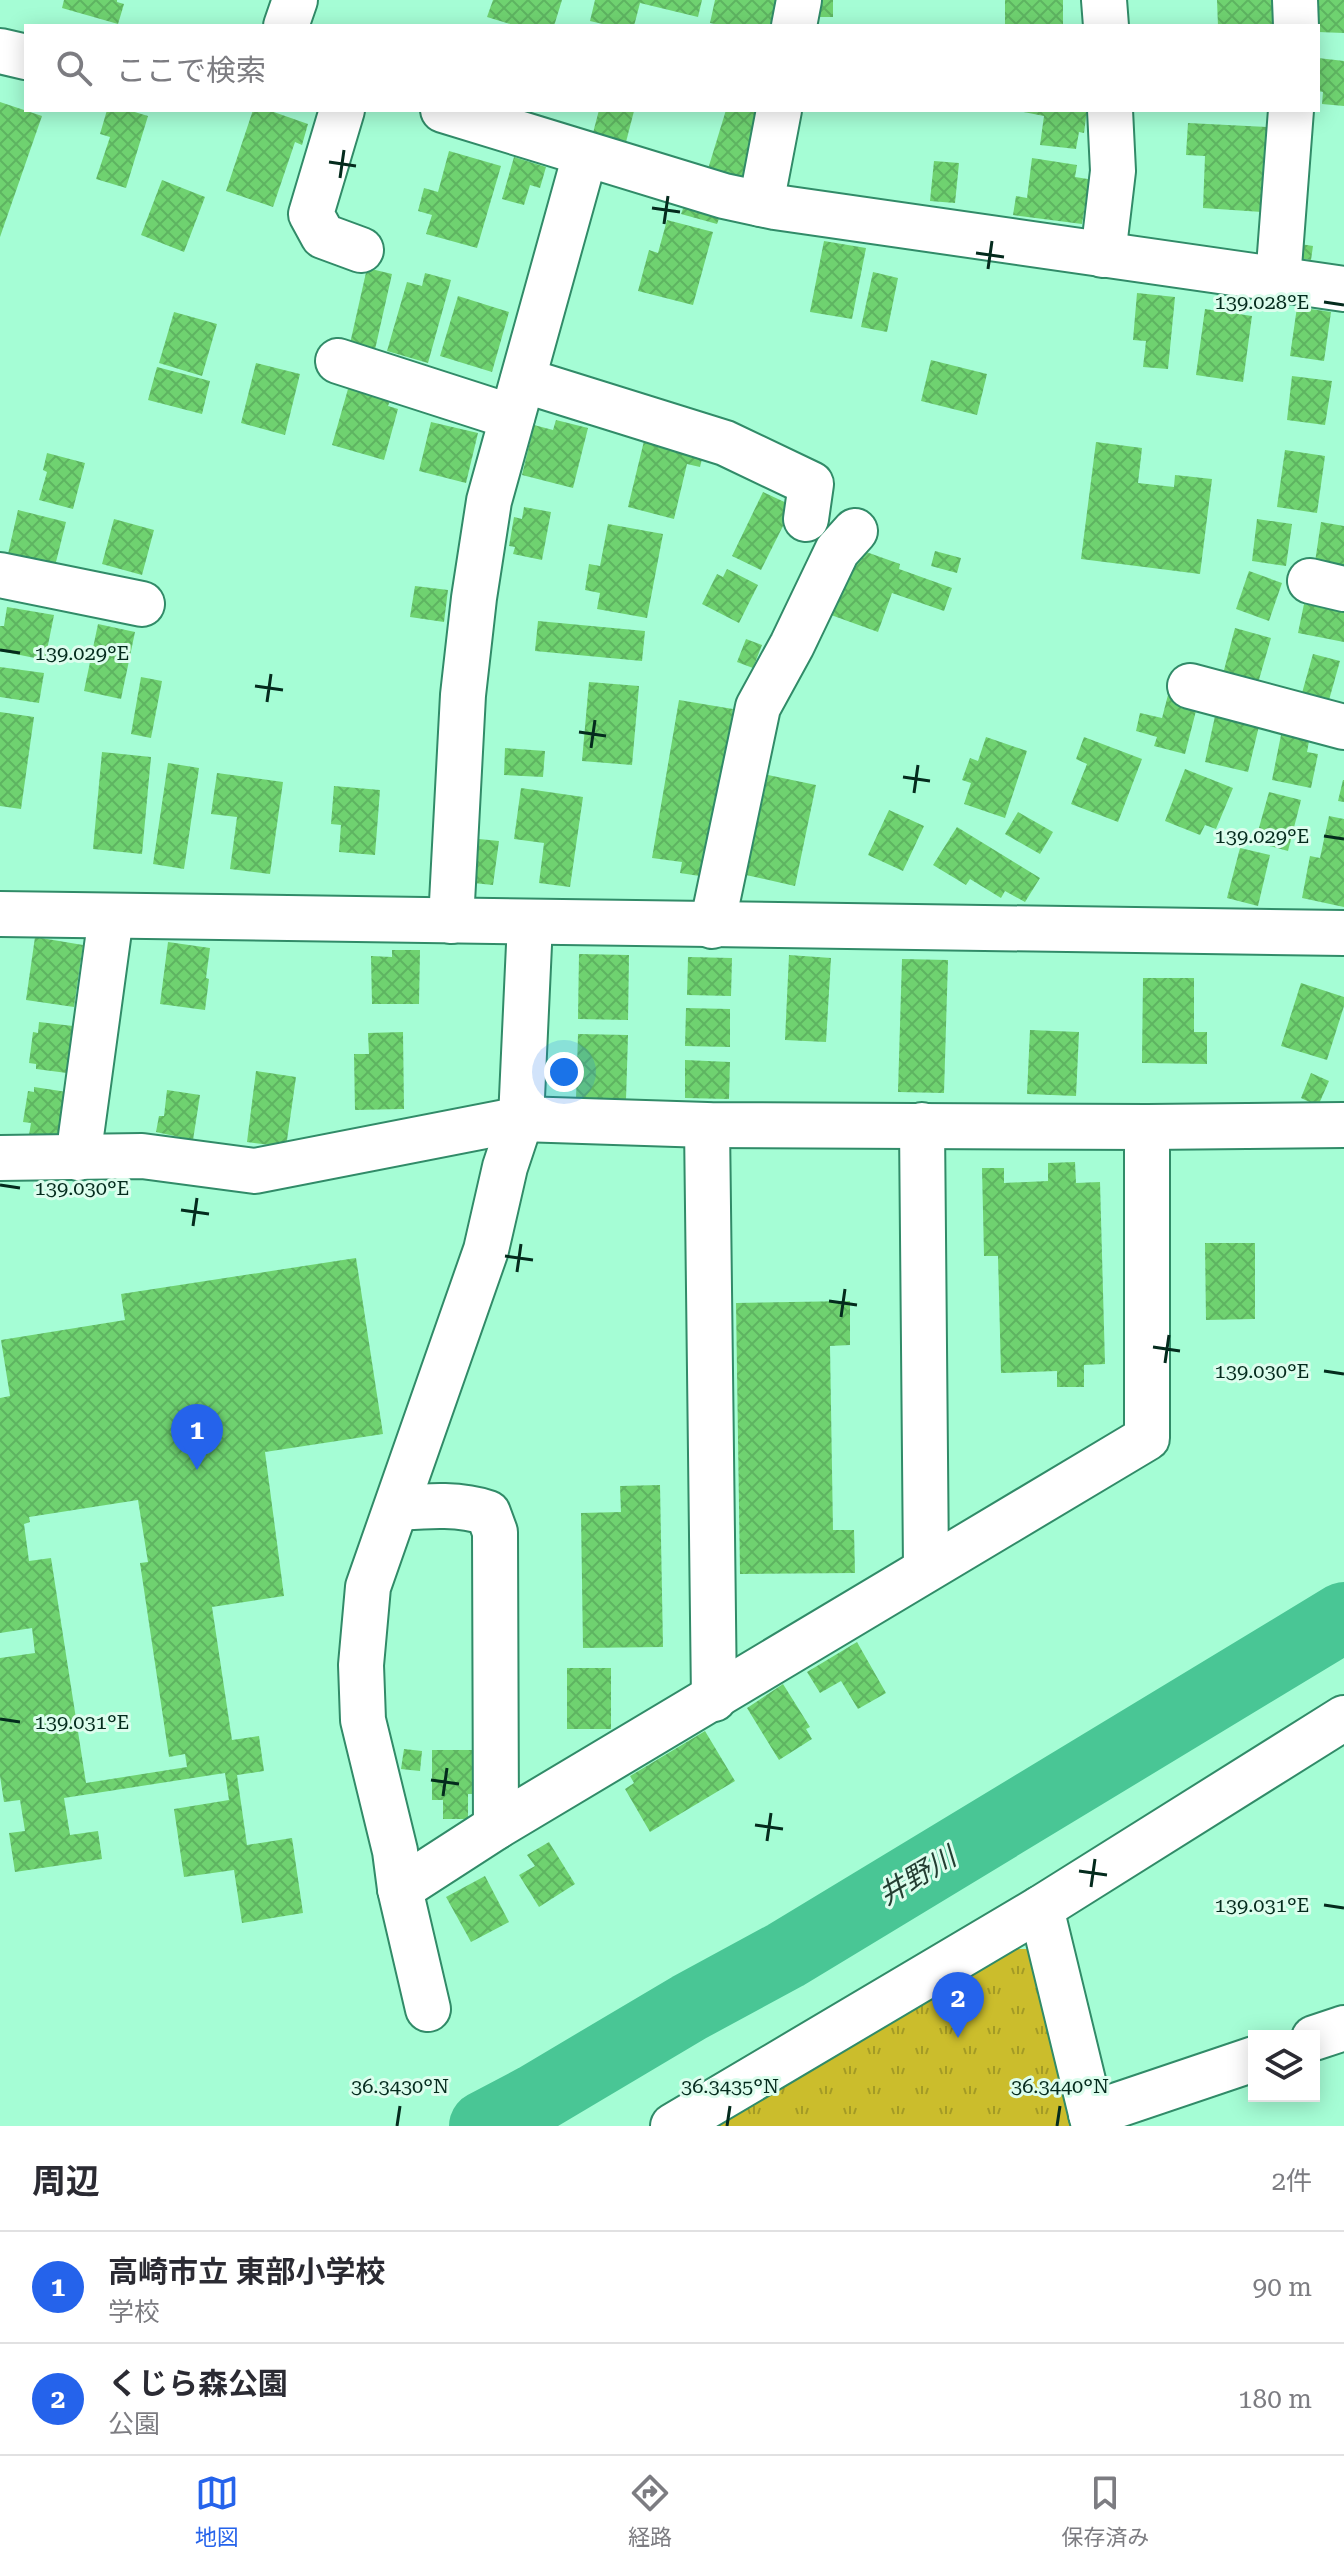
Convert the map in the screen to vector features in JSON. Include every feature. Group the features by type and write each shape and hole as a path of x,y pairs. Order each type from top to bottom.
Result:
{"street":[{"path":"287,24 295,0"},
{"path":"794,24 799,0"},
{"path":"1104,0 1106,24"},
{"path":"1295,0 1296,24"},
{"path":"0,51 24,57"},
{"path":"341,112 311,214 323,236 361,250"},
{"path":"449,112 585,155 761,204 1344,289"},
{"path":"761,204 779,112"},
{"path":"1103,255 1113,171 1110,112"},
{"path":"1278,280 1291,112"},
{"path":"451,921 463,695 489,501 585,155"},
{"path":"338,361 725,443 811,484 806,519"},
{"path":"712,926 758,707 837,551 855,531"},
{"path":"0,575 142,604"},
{"path":"1190,686 1344,727"},
{"path":"0,914 1344,933"},
{"path":"78,1158 111,916"},
{"path":"428,2009 400,1889 395,1851 363,1720 361,1665 368,1587 486,1250 505,1167 521,1119 530,923"},
{"path":"0,1158 142,1156 255,1171 521,1119 707,1125 1344,1125"},
{"path":"707,1125 714,1699"},
{"path":"922,1125 926,1568"},
{"path":"400,1889 496,1827 1147,1438 1147,1127"},
{"path":"397,1508 431,1506 476,1509 488,1513 495,1532 496,1827"},
{"path":"673,2126 1041,1908 1344,1718"},
{"path":"1041,1908 1092,2120 1248,2061"},
{"path":"1320,2036 1344,2028"}],"green space":[{"path":"1014,1949 1033,1949 1074,2126 711,2126"}],"building":[{"path":"64,0 117,0 124,4 118,24 62,8"},
{"path":"493,0 562,0 555,24 510,24 487,17"},
{"path":"595,0 702,0 698,17 640,3 635,24 590,21"},
{"path":"715,0 783,0 777,24 710,23"},
{"path":"818,0 833,0 833,17 819,17"},
{"path":"1005,0 1063,0 1063,24 1005,24"},
{"path":"1217,0 1280,0 1280,24 1218,24"},
{"path":"1318,0 1344,0 1344,33 1320,32"},
{"path":"1320,58 1344,61 1344,106 1322,104 1323,92 1320,91"},
{"path":"0,102 42,116 0,237"},
{"path":"106,112 135,112 148,116 126,188 96,179 110,137 100,134"},
{"path":"252,112 274,112 308,124 302,145 295,142 273,207 226,191"},
{"path":"598,112 634,112 626,142 593,133"},
{"path":"725,112 768,112 747,181 708,169"},
{"path":"1023,112 1087,112 1084,133 1079,132 1076,149 1040,145 1044,116"},
{"path":"1188,123 1267,127 1262,212 1203,208 1205,156 1186,155"},
{"path":"449,151 501,166 477,248 426,234 432,215 418,211 424,188 438,192"},
{"path":"514,157 546,167 540,188 530,185 524,205 502,199"},
{"path":"1032,158 1077,165 1075,177 1094,180 1092,199 1086,199 1082,224 1013,215 1016,196 1027,198"},
{"path":"934,161 959,163 955,203 930,201"},
{"path":"162,180 205,197 184,252 141,235"},
{"path":"684,206 720,216 717,224 681,214"},
{"path":"667,220 713,232 693,305 638,291 649,250 658,253"},
{"path":"824,241 866,248 852,319 810,312"},
{"path":"1294,243 1313,246 1311,260 1292,257"},
{"path":"367,268 392,274 374,354 349,348"},
{"path":"873,272 898,278 887,332 861,327"},
{"path":"425,273 451,280 428,363 387,351 407,282 422,286"},
{"path":"1137,293 1175,297 1168,369 1143,367 1146,341 1133,340"},
{"path":"458,296 509,312 492,372 440,356"},
{"path":"1297,307 1331,312 1324,361 1290,356"},
{"path":"1205,309 1252,316 1243,382 1196,375"},
{"path":"174,312 217,324 202,376 159,363"},
{"path":"931,360 987,374 977,415 921,401"},
{"path":"256,363 300,374 285,435 241,423"},
{"path":"157,367 210,381 202,414 148,400"},
{"path":"1292,376 1332,381 1325,425 1287,420"},
{"path":"348,389 390,401 388,406 398,409 384,460 332,445"},
{"path":"556,420 588,428 573,488 522,475 534,425 553,430"},
{"path":"431,422 478,433 466,483 419,471"},
{"path":"644,441 703,455 700,467 687,464 674,519 628,507"},
{"path":"1096,442 1142,448 1138,483 1174,487 1175,475 1212,479 1200,574 1081,559"},
{"path":"1285,450 1325,456 1317,513 1277,507"},
{"path":"47,453 85,463 73,509 39,500 47,472 43,470"},
{"path":"763,492 793,506 761,570 732,556"},
{"path":"524,507 551,512 542,560 513,554 515,547 509,546 514,517 522,519"},
{"path":"18,510 66,522 55,566 8,554"},
{"path":"114,519 154,530 142,575 102,564"},
{"path":"1257,519 1292,524 1286,566 1252,561"},
{"path":"1321,522 1344,526 1344,566 1315,562"},
{"path":"608,524 663,534 647,618 597,609 600,593 585,590 589,564 600,566"},
{"path":"855,548 900,564 899,569 952,588 944,611 892,593 878,632 831,615"},
{"path":"935,551 961,558 957,573 931,566"},
{"path":"727,569 758,585 739,623 702,604 717,574 723,577"},
{"path":"1249,571 1282,583 1269,621 1236,609"},
{"path":"415,586 448,590 444,622 410,617"},
{"path":"1304,604 1344,612 1344,642 1298,633"},
{"path":"7,607 54,615 45,660 0,651 0,626 4,626"},
{"path":"538,621 645,631 642,661 535,651"},
{"path":"98,624 135,632 121,699 84,691"},
{"path":"1235,628 1271,638 1258,683 1223,674"},
{"path":"746,639 762,645 753,668 737,662"},
{"path":"1313,654 1340,661 1329,700 1302,693"},
{"path":"0,667 44,673 39,703 0,697"},
{"path":"141,677 162,681 151,738 131,734"},
{"path":"589,682 639,686 632,765 582,761"},
{"path":"1168,695 1198,703 1185,754 1154,746 1157,737 1136,731 1140,713 1162,718"},
{"path":"679,700 733,709 706,877 680,873 682,862 652,858"},
{"path":"0,712 34,717 21,809 0,806"},
{"path":"1215,716 1259,726 1248,772 1205,762"},
{"path":"1282,730 1310,736 1307,752 1318,754 1311,788 1272,780"},
{"path":"986,737 1027,751 1005,818 964,804 971,783 962,780 970,758 978,761"},
{"path":"1084,737 1142,759 1118,822 1071,804 1087,764 1076,759"},
{"path":"505,748 545,751 543,777 504,775"},
{"path":"102,752 151,757 142,854 93,849"},
{"path":"168,763 199,768 184,869 153,864"},
{"path":"1185,769 1233,788 1216,829 1205,825 1200,835 1165,821"},
{"path":"217,773 283,782 270,874 230,869 237,817 211,814"},
{"path":"768,775 816,785 795,886 746,875"},
{"path":"1344,780 1344,802 1338,801"},
{"path":"334,786 380,790 375,855 339,852 341,825 331,824"},
{"path":"521,788 583,797 570,887 539,883 544,843 514,839"},
{"path":"1269,792 1301,800 1288,851 1255,842"},
{"path":"889,810 924,826 903,871 868,855"},
{"path":"1018,812 1053,832 1040,854 1005,834"},
{"path":"1329,816 1344,819 1344,907 1302,898 1310,856 1320,858"},
{"path":"957,827 1040,878 1025,902 1005,891 1001,898 970,879 966,885 933,865"},
{"path":"479,839 499,841 493,885 473,883"},
{"path":"1240,848 1270,855 1258,906 1227,898"},
{"path":"35,937 83,945 74,1007 26,1000"},
{"path":"168,942 210,948 205,1010 160,1004"},
{"path":"392,950 420,950 419,1004 372,1004 371,956 392,957"},
{"path":"579,954 629,955 628,1020 578,1019"},
{"path":"789,955 831,958 826,1042 785,1040"},
{"path":"688,957 732,958 731,996 687,995"},
{"path":"902,959 948,960 944,1093 898,1092"},
{"path":"1143,978 1194,978 1194,1032 1207,1032 1207,1064 1142,1063"},
{"path":"1301,983 1344,997 1327,1060 1281,1046"},
{"path":"686,1008 730,1009 730,1047 685,1046"},
{"path":"39,1022 73,1026 67,1073 36,1069 36,1064 29,1063 33,1032 38,1033"},
{"path":"1030,1030 1079,1032 1076,1096 1027,1094"},
{"path":"403,1032 404,1109 355,1110 354,1054 369,1054 368,1033"},
{"path":"578,1034 628,1035 626,1100 576,1098"},
{"path":"685,1060 730,1062 729,1099 685,1098"},
{"path":"256,1071 296,1077 286,1147 247,1142"},
{"path":"1311,1073 1329,1081 1318,1106 1301,1098"},
{"path":"34,1087 67,1092 60,1139 29,1135 31,1123 23,1122 28,1091 34,1092"},
{"path":"167,1090 200,1095 193,1140 156,1132 159,1116 164,1116"},
{"path":"1075,1162 1076,1183 1100,1182 1105,1364 1084,1365 1084,1387 1057,1387 1057,1371 1001,1373 998,1256 984,1256 982,1168 1004,1168 1004,1183 1048,1181 1048,1163"},
{"path":"1205,1243 1255,1243 1255,1319 1206,1320"},
{"path":"356,1258 383,1434 265,1452 284,1596 212,1607 232,1740 259,1736 264,1771 237,1775 247,1845 292,1838 303,1913 242,1923 234,1870 184,1877 174,1809 229,1800 225,1773 64,1798 70,1835 98,1831 102,1859 15,1872 9,1833 25,1831 20,1800 4,1802 0,1776 0,1658 35,1653 32,1628 0,1633 0,1398 10,1396 1,1340 125,1320 121,1294","holes":["138,1500 148,1562 140,1563 169,1757 185,1754 187,1767 86,1783 51,1558 29,1561 24,1524 30,1522 29,1517"]},
{"path":"850,1301 850,1345 830,1346 833,1530 854,1530 855,1573 740,1574 736,1303"},
{"path":"660,1485 663,1647 583,1648 581,1513 621,1512 620,1486"},
{"path":"857,1642 886,1693 858,1709 841,1681 820,1693 807,1672"},
{"path":"567,1668 611,1668 611,1729 567,1729"},
{"path":"783,1684 810,1727 806,1729 812,1739 779,1760 747,1708"},
{"path":"705,1731 735,1781 650,1832 625,1789 634,1783 630,1776"},
{"path":"404,1749 422,1751 420,1771 401,1769"},
{"path":"432,1750 473,1750 473,1794 468,1794 468,1819 443,1819 443,1800 432,1800"},
{"path":"549,1842 575,1884 539,1907 519,1875 535,1866 527,1855"},
{"path":"485,1876 509,1922 471,1942 446,1897"}],"waterway":[{"name":"井野川","path":"484,2126 786,1955 1344,1617"}],"place":[{"name":"高崎市立 東部小学校","path":"197,1470"},
{"name":"くじら森公園","path":"958,2038"}]}
